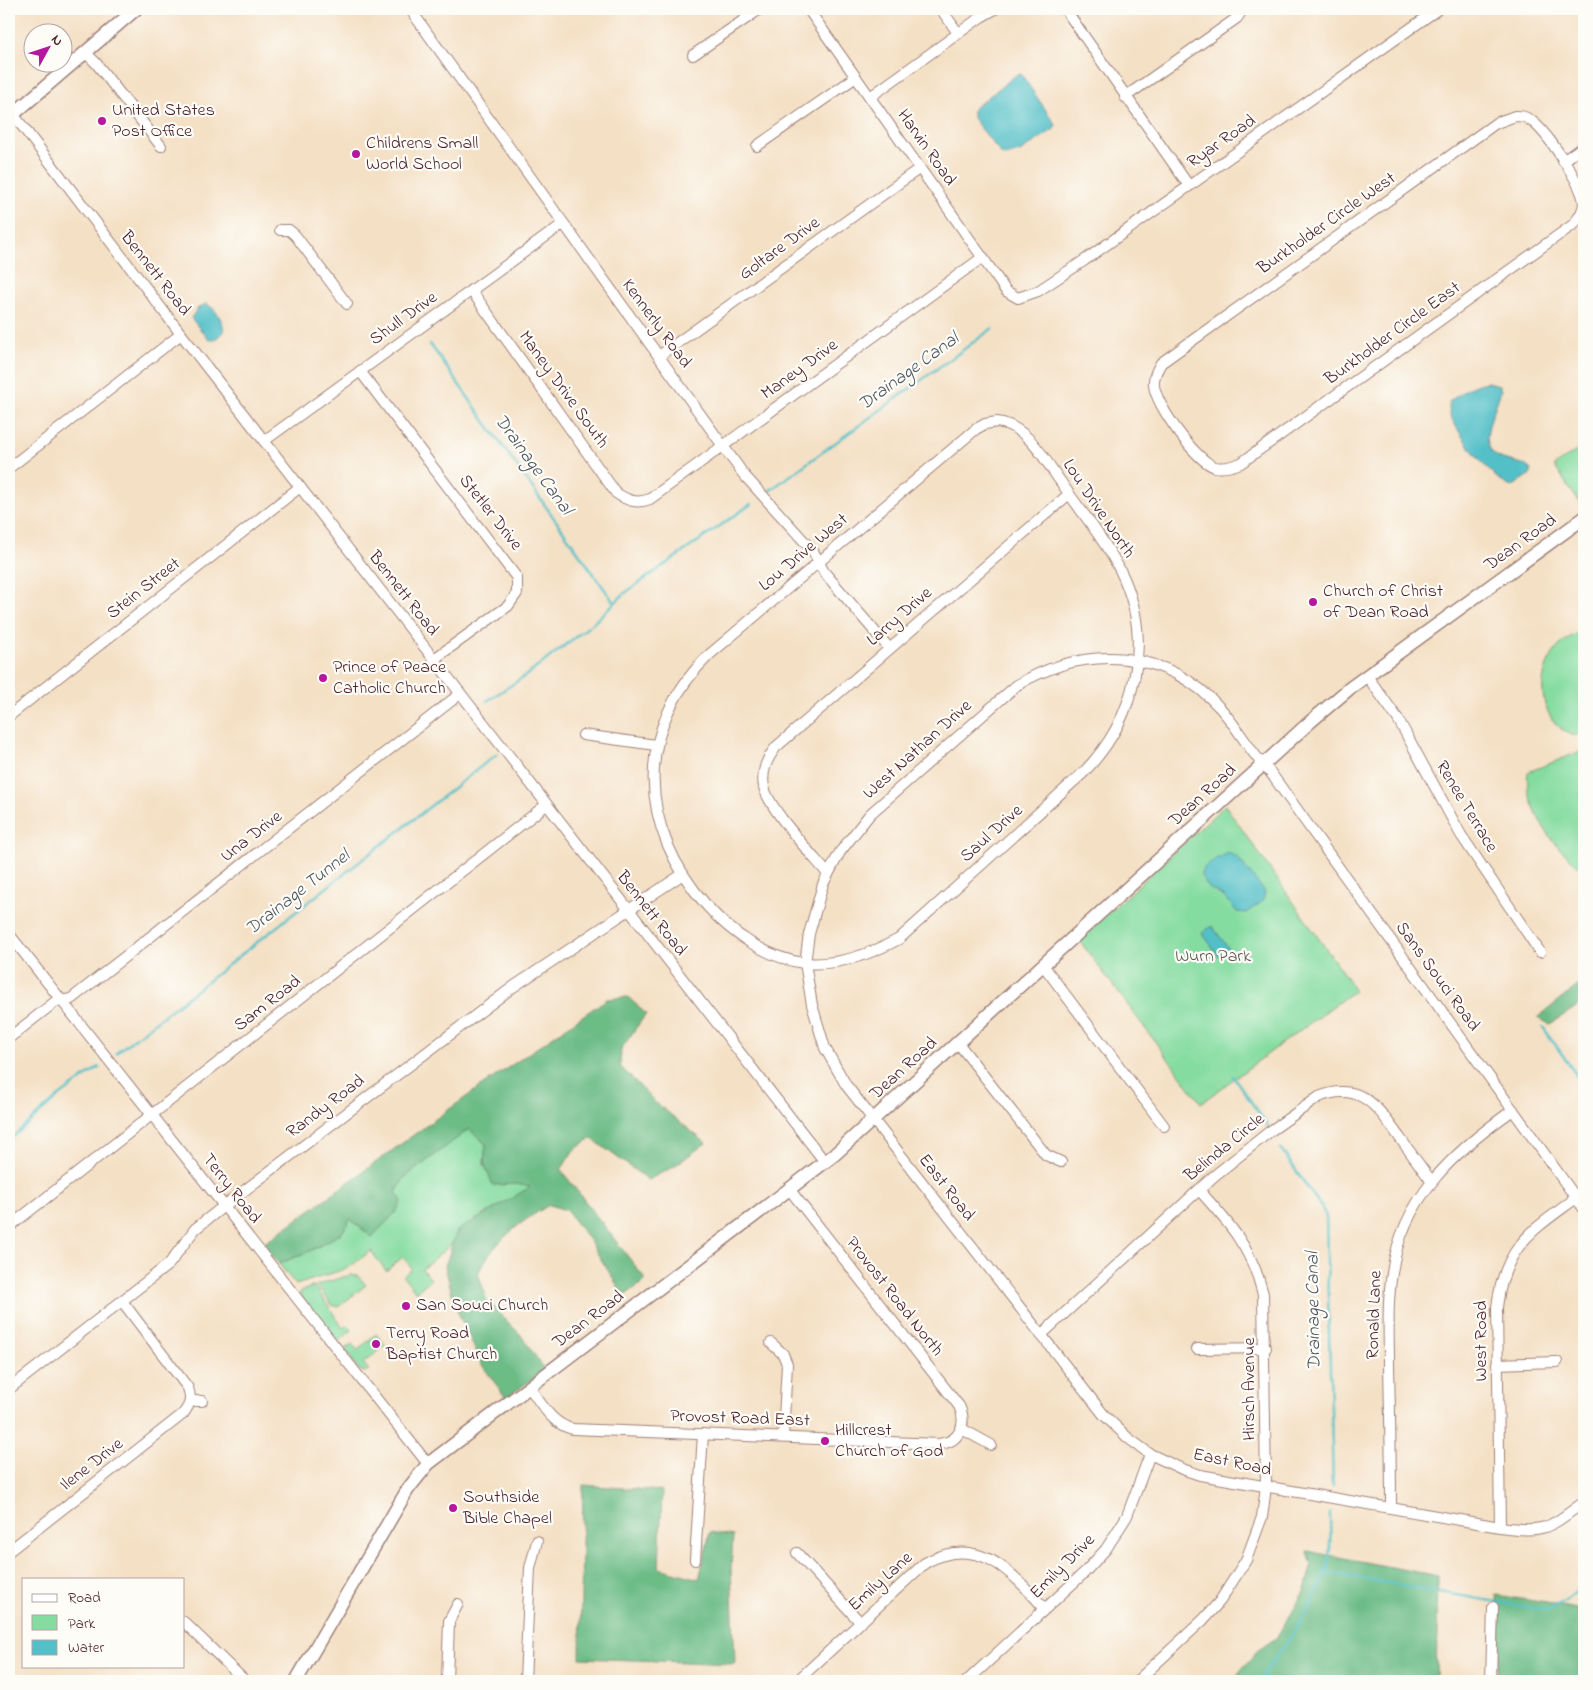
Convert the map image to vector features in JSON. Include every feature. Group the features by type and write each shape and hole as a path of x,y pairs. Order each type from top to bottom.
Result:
{"main road":[{"path":"11,116 136,9"},
{"name":"Dean Road","path":"296,1681 408,1488 428,1464 825,1162 874,1120 1310,722 1367,676 1584,518"}],"street":[{"name":"Kennerly Road","path":"410,9 744,475 812,551 824,572 889,648"},
{"path":"693,55 760,9"},
{"name":"Harvin Road","path":"808,9 1006,291 1014,297 1023,298"},
{"path":"941,9 958,33"},
{"path":"870,97 958,33 995,9"},
{"path":"1065,9 1189,186"},
{"path":"1125,97 1237,18 1243,9"},
{"name":"Ryar Road","path":"1023,298 1038,291 1189,186 1438,9"},
{"path":"86,53 96,63 161,146"},
{"path":"757,146 856,77"},
{"name":"Bennett Road","path":"11,116 825,1162"},
{"name":"Burkholder Circle West","path":"1176,426 1158,398 1153,383 1158,369 1167,358 1496,123 1515,116 1531,120 1563,161"},
{"path":"1563,161 1584,146"},
{"name":"Burkholder Circle East","path":"1176,426 1194,452 1209,464 1225,468 1241,463 1567,230 1580,216 1584,202 1578,183 1563,161"},
{"name":"Goltare Drive","path":"659,356 920,168"},
{"name":"Shull Drive","path":"264,441 563,224"},
{"path":"280,230 289,230 295,235 347,304"},
{"name":"Maney Drive","path":"634,502 650,498 983,257"},
{"name":"Maney Drive South","path":"471,290 616,493 634,502"},
{"path":"9,468 181,334"},
{"name":"Stetler Drive","path":"360,371 517,578 517,593 508,606 434,659"},
{"name":"Lou Drive North","path":"1007,423 1027,436 1069,494 1121,572 1134,612 1138,659"},
{"name":"Lou Drive West","path":"805,963 759,947 727,927 702,900 683,874 668,848 655,806 653,769 656,745 667,712 692,671 818,561 976,430 985,424 1007,423"},
{"name":"Stein Street","path":"9,716 300,488"},
{"name":"Larry Drive","path":"828,874 771,802 765,790 764,772 769,757 776,747 1069,494"},
{"name":"West Nathan Drive","path":"805,963 811,926 828,874 845,844 870,814 1017,685 1040,672 1075,661 1108,658 1138,659"},
{"name":"Sans Souci Road","path":"1138,659 1181,678 1210,699 1231,721 1270,772 1513,1110 1580,1195 1584,1209"},
{"name":"Saul Drive","path":"805,963 822,963 851,958 883,948 898,939 934,908 1097,759 1108,744 1125,710 1132,691 1138,659"},
{"name":"Renee Terrace","path":"1367,676 1398,719 1451,819 1540,952"},
{"name":"Una Drive","path":"9,1038 54,1002 71,999 460,694"},
{"path":"583,735 656,745"},
{"name":"Sam Road","path":"9,1228 546,805"},
{"name":"Randy Road","path":"9,1389 169,1264 194,1229 224,1206 513,987 683,874"},
{"name":"Terry Road","path":"9,934 428,1464"},
{"name":"East Road","path":"805,963 812,1005 825,1048 846,1084 1104,1416 1128,1438 1150,1454 1200,1475 1531,1531 1540,1530 1556,1523 1584,1502"},
{"path":"1044,965 1164,1126"},
{"path":"958,1043 1046,1155 1061,1162"},
{"name":"Belinda Circle","path":"1041,1335 1199,1190 1269,1132 1319,1097 1339,1092 1358,1094 1374,1104 1432,1182"},
{"name":"Ronald Lane","path":"1391,1508 1389,1308 1392,1271 1407,1224 1432,1182 1461,1150 1513,1110"},
{"name":"Provost Road North","path":"790,1190 959,1406 964,1421 962,1429"},
{"name":"Hirsch Avenue","path":"1137,1681 1203,1620 1234,1581 1257,1532 1262,1517 1266,1487 1264,1301 1254,1263 1234,1230 1199,1190"},
{"name":"West Road","path":"1500,1527 1497,1307 1506,1268 1522,1241 1530,1232 1580,1195"},
{"path":"122,1301 188,1388 190,1401 202,1401"},
{"path":"771,1343 783,1354 786,1364 783,1438"},
{"path":"1197,1348 1266,1348"},
{"path":"1498,1364 1557,1362"},
{"name":"Provost Road East","path":"529,1387 554,1420 566,1428 945,1444 952,1440 962,1429"},
{"name":"Ilene Drive","path":"9,1551 183,1414 190,1401"},
{"path":"962,1429 992,1445"},
{"path":"695,1560 702,1434"},
{"name":"Emily Drive","path":"967,1681 1095,1562 1117,1535 1134,1501 1150,1454"},
{"path":"525,1681 530,1568 537,1540"},
{"name":"Emily Lane","path":"797,1681 925,1562 936,1556 959,1552 982,1556 1003,1566 1045,1608"},
{"path":"797,1553 860,1622"},
{"path":"447,1681 450,1621 458,1604"},
{"path":"1490,1681 1493,1607"},
{"path":"185,1623 245,1681"}],"green space":[{"path":"1576,451 1584,463 1584,509 1554,466"},
{"path":"1584,631 1584,732 1573,736 1558,726 1548,713 1543,697 1543,681 1547,664 1556,650 1568,638"},
{"path":"1584,750 1584,869 1563,851 1544,827 1531,799 1528,772"},
{"name":"Wurn Park","path":"1225,805 1355,990 1201,1103 1079,940"},
{"path":"1584,981 1584,1002 1550,1024 1537,1018"},
{"path":"628,997 646,1014 621,1049 620,1066 656,1103 706,1143 673,1167 648,1180 591,1138 573,1151 561,1170 646,1280 624,1296 589,1240 566,1210 549,1205 509,1233 492,1251 478,1273 487,1301 520,1334 545,1370 506,1398 482,1365 455,1306 445,1266 457,1231 530,1187 517,1184 493,1185 484,1163 486,1144 469,1129 404,1178 396,1192 402,1201 396,1212 372,1237 350,1219 342,1233 312,1250 279,1264 263,1244 473,1092 607,999"},
{"path":"469,1129 486,1144 484,1163 493,1185 517,1184 531,1187 457,1231 452,1244 422,1269 431,1279 416,1292 403,1276 412,1269 403,1257 386,1271 371,1251 348,1268 296,1285 279,1264 311,1250 342,1233 350,1219 372,1237 404,1178"},
{"path":"350,1275 358,1276 366,1285 338,1307 332,1305 317,1285"},
{"path":"315,1286 343,1328 347,1325 352,1330 340,1340 335,1339 300,1295 301,1291"},
{"path":"376,1334 386,1345 363,1363 369,1370 364,1372 358,1369 345,1349 352,1344 358,1350"},
{"path":"583,1485 662,1491 659,1568 699,1579 710,1532 733,1536 731,1568 735,1664 580,1658"},
{"path":"1307,1551 1438,1576 1436,1681 1232,1681 1257,1651 1276,1638 1305,1590 1312,1564"},
{"path":"1496,1595 1584,1609 1584,1681 1498,1681 1500,1623"}],"water":[{"path":"1021,74 1056,125 1054,129 1020,152 1005,156 1001,154 973,118 973,109 1016,75"},
{"path":"206,304 216,312 223,324 224,332 215,339 209,340 191,318 198,308"},
{"path":"1487,382 1499,385 1501,390 1488,430 1487,440 1490,448 1495,455 1523,464 1531,470 1531,474 1512,487 1504,483 1476,456 1454,422 1449,410 1449,402 1462,392"},
{"path":"1229,853 1237,857 1265,892 1263,901 1246,913 1237,912 1224,897 1209,888 1201,876 1207,865"},
{"path":"1212,926 1229,949 1219,956 1202,933"}],"waterway":[{"name":"Drainage Canal","path":"769,491 993,328"},
{"name":"Drainage Canal","path":"430,344 613,601"},
{"name":"Drainage Canal","path":"487,701 531,672 592,624 625,593 751,504"},
{"name":"Drainage Tunnel","path":"116,1053 497,754"},
{"name":"Drainage Canal","path":"1543,1027 1584,1086"},
{"name":"Drainage Canal","path":"9,1140 58,1097 99,1067"},
{"path":"1233,1076 1268,1126"},
{"name":"Drainage Canal","path":"1281,1149 1322,1208 1326,1217 1333,1486"},
{"name":"Drainage Canal","path":"1259,1681 1297,1628 1314,1600 1326,1570 1329,1556 1330,1512"},
{"path":"1325,1572 1548,1611 1584,1587"}],"place":[{"name":"United States Post Office","path":"102,121"},
{"name":"Childrens Small World School","path":"356,154"},
{"name":"Church of Christ of Dean Road","path":"1313,602"},
{"name":"Prince of Peace Catholic Church","path":"323,678"},
{"name":"San Souci Church","path":"406,1306"},
{"name":"Terry Road Baptist Church","path":"376,1344"},
{"name":"Hillcrest Church of God","path":"825,1441"},
{"name":"Southside Bible Chapel","path":"453,1508"}]}
